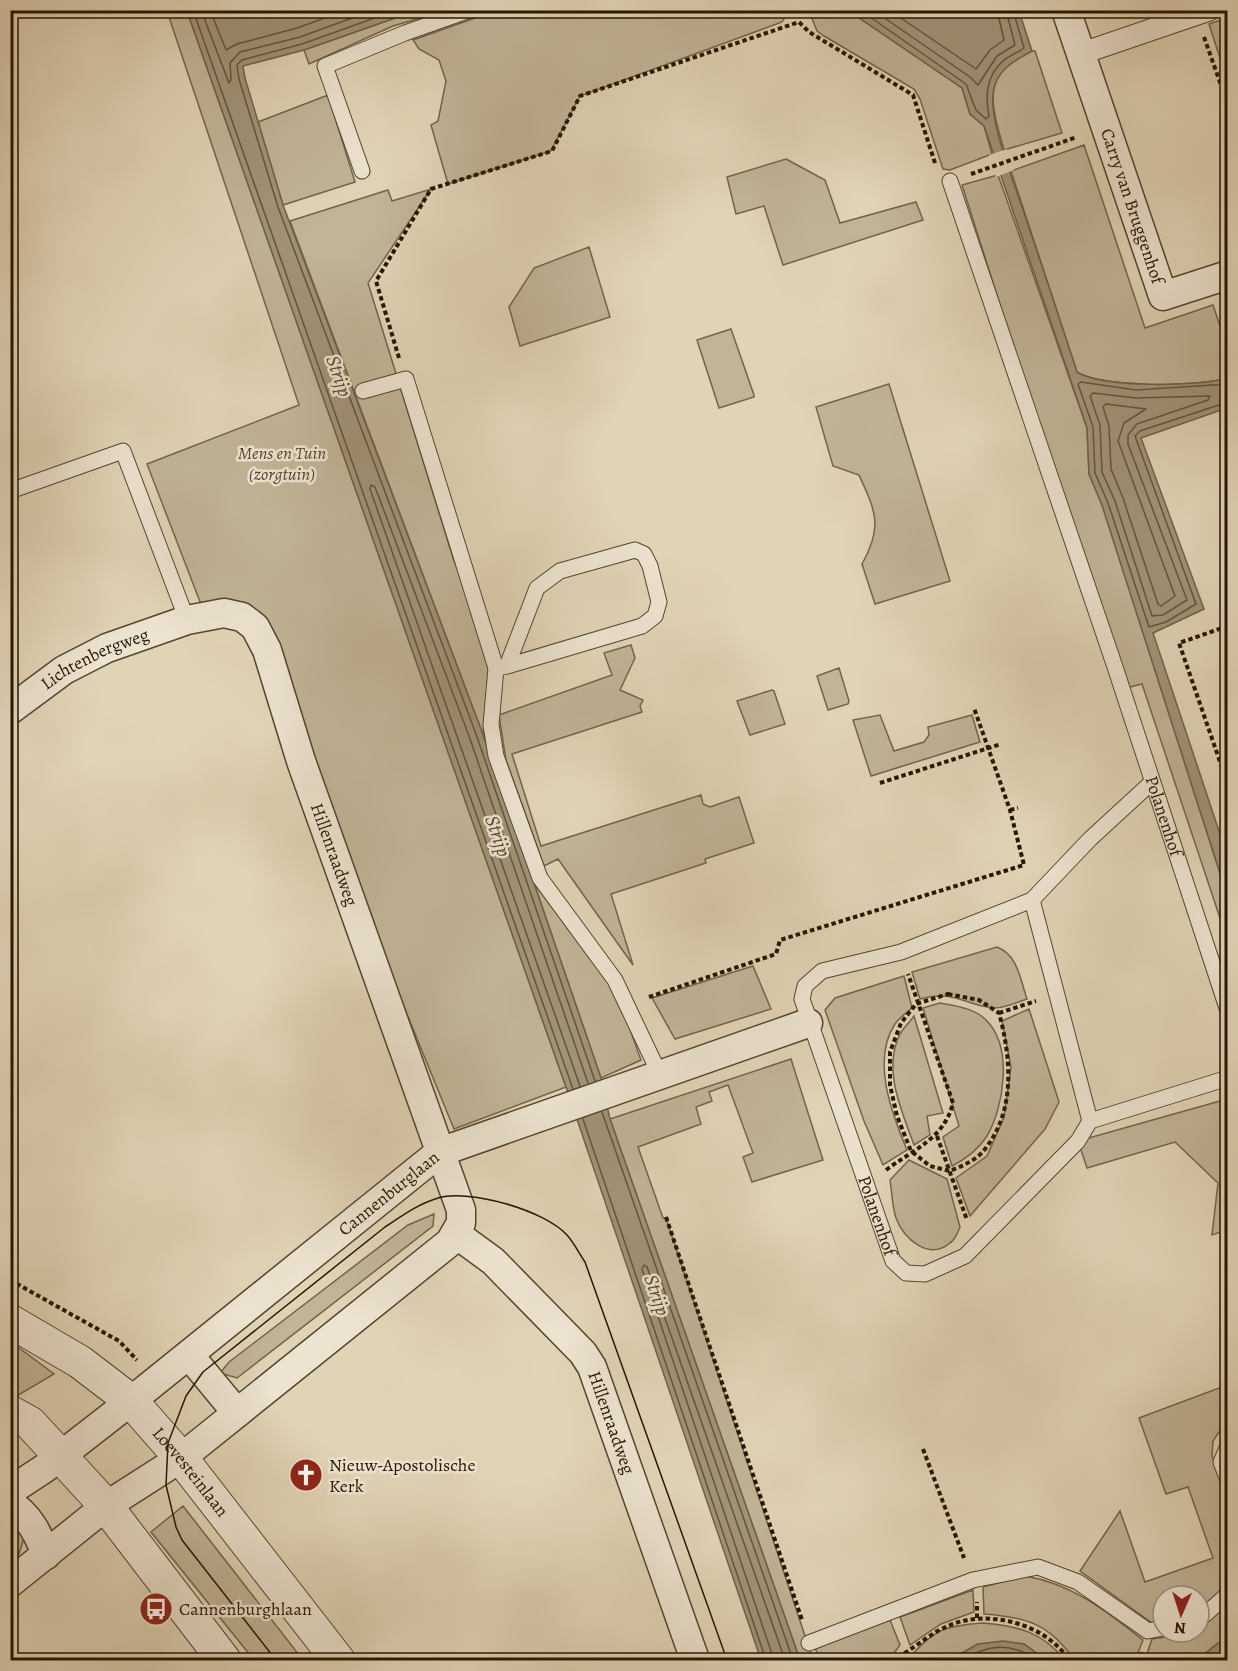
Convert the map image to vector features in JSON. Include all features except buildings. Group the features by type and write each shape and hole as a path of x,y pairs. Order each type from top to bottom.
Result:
{"street":[{"name":"Carry van Bruggenhof","path":"1066,10 1163,296 1227,275"},
{"path":"1080,54 1203,13"},
{"name":"Hillenraadweg","path":"187,620 224,613 242,617 255,627 267,650 305,772 440,1152"},
{"name":"Lichtenbergweg","path":"10,710 64,670 107,648 187,620"},
{"path":"440,1152 808,1023"},
{"name":"Cannenburglaan","path":"10,1491 61,1456 131,1401 440,1152 461,1210 456,1234"},
{"path":"10,1582 106,1506 181,1458 450,1242 456,1234"},
{"name":"Hillenraadweg","path":"456,1234 493,1261 583,1353 592,1367 695,1660"},
{"name":"Loevesteinlaan","path":"10,1321 80,1362 131,1401 181,1458 338,1660"},
{"path":"189,1355 237,1413"},
{"path":"10,1412 30,1423 106,1506 224,1660"},
{"path":"10,1504 18,1508 41,1539 46,1555"}],"lane":[{"path":"362,171 325,66 405,33 471,10"},
{"path":"950,181 1152,782"},
{"path":"363,391 405,379 501,667"},
{"path":"10,491 123,452 187,620"},
{"path":"501,667 642,626 655,616 659,602 650,566 644,554 635,550 560,571 537,588 501,667 491,725 496,756 540,879 615,980 660,1075"},
{"name":"Polanenhof","path":"1090,1121 1078,1141 965,1256 944,1268 925,1274 906,1273 893,1261 808,1023 802,999 805,986 822,971 901,952 1032,900 1090,839 1152,782 1227,1011"},
{"path":"1032,900 1090,1121 1227,1078"},
{"path":"1227,1446 1221,1462 1227,1480"},
{"path":"809,1643 973,1580 1038,1567 1078,1582 1148,1631 1151,1631"},
{"path":"1211,1609 1227,1594"}],"path":[{"path":"1203,13 1227,105"},
{"path":"405,379 376,281 431,189 552,151 580,96 800,22 809,32 913,95 927,131 938,173 950,181"},
{"path":"980,170 1106,127"},
{"path":"1227,626 1179,643 1227,785"},
{"path":"628,1004 776,954 780,940 1024,865 1010,810 974,708"},
{"path":"880,783 1000,744"},
{"path":"1010,810 1018,808"},
{"path":"866,1184 937,1136 950,1116 953,1103 916,1004 901,952"},
{"path":"948,994 979,1000 999,1013 1006,1039 1010,1072 1005,1105 985,1150 970,1162 950,1171 930,1166 912,1151 897,1116 890,1084 890,1052 901,1023 916,1004 948,994"},
{"path":"999,1013 1057,994"},
{"path":"937,1136 976,1245"},
{"path":"666,1217 809,1643"},
{"path":"923,1449 978,1592 977,1618"},
{"path":"901,1660 905,1653 948,1626 977,1618 1006,1621 1037,1631 1060,1648 1069,1660"}],"green space":[{"name":"Mens en Tuin (zorgtuin)","path":"167,11 187,11 566,1087 454,1129 341,853 266,640 202,607 147,464 299,405"},
{"path":"415,11 444,11 393,26 309,64 304,50"},
{"path":"495,11 789,11 782,22 580,96 551,151 448,184 431,125 438,121 446,81 439,60 419,49 413,40"},
{"path":"809,11 849,11 962,88 970,114 984,126 992,154 950,170 943,169 920,99 914,89 817,31"},
{"path":"1228,18 1227,80 1209,24"},
{"path":"1035,51 1062,133 1004,150 995,117 993,95 995,84 999,74 1007,65"},
{"path":"328,95 355,182 283,205 258,122"},
{"path":"1084,145 1145,328 1213,305 1227,347 1227,378 1196,383 1151,384 1107,381 1077,372 1011,171"},
{"path":"786,159 825,180 840,223 916,202 923,220 783,265 764,206 736,214 727,177"},
{"path":"998,175 1087,428 1089,474 1102,505 1227,895 1227,939 1142,684 1122,689 962,185"},
{"path":"431,189 368,283 453,558 489,646 491,672 483,732 536,886 609,984 622,1007 641,1060 601,1078 482,732 290,221 388,190 392,201"},
{"path":"589,247 610,317 520,346 509,307 534,268"},
{"path":"731,329 754,397 719,408 697,340"},
{"path":"889,384 950,581 875,604 862,564 869,551 875,529 870,499 859,475 833,466 816,407"},
{"path":"631,645 635,658 620,690 643,700 640,706 642,712 512,754 541,846 701,795 703,804 710,807 739,797 754,843 705,859 706,863 611,894 633,965 558,859 544,866 506,760 499,715 612,675 604,653"},
{"path":"839,668 849,701 848,704 828,710 817,676"},
{"path":"772,690 785,724 750,735 737,701"},
{"path":"880,715 894,751 924,742 929,735 928,727 972,715 980,742 871,776 853,720"},
{"path":"997,947 1010,956 1014,962 1027,999 995,1008 951,997 932,996 920,999 912,972"},
{"path":"753,966 771,1009 675,1039 652,998"},
{"path":"904,976 912,1008 897,1022 888,1038 884,1070 890,1104 907,1150 883,1165 864,1121 825,1010 835,998"},
{"path":"940,1003 971,1010 987,1021 995,1033 1003,1062 1001,1094 993,1124 976,1150 952,1166 943,1137 959,1126 923,1008"},
{"path":"1029,1009 1059,1102 1045,1129 970,1216 956,1178 987,1156 1004,1117 1011,1067 1002,1021"},
{"path":"914,1016 943,1113 927,1116 930,1135 914,1145 896,1090 893,1062 900,1034"},
{"path":"791,1059 823,1160 752,1182 743,1157 753,1153 728,1085 709,1092 712,1101 696,1107 701,1124 638,1147 663,1218 666,1218 813,1660 800,1660 610,1119"},
{"path":"1227,1099 1227,1230 1212,1235 1218,1183 1175,1142 1087,1168 1078,1141"},
{"path":"909,1160 947,1179 960,1227 953,1240 942,1248 926,1249 918,1245 905,1233 896,1218 890,1180"},
{"path":"434,1214 433,1226 237,1378 220,1373 229,1362 408,1225"},
{"path":"11,1342 54,1374 15,1397 11,1394"},
{"path":"1227,1385 1227,1420 1213,1441 1212,1456 1227,1497 1227,1586 1211,1603 1211,1584 1151,1584 1151,1622 1080,1571 1120,1511 1145,1582 1213,1558 1188,1487 1166,1494 1139,1418"},
{"path":"183,1506 303,1660 254,1660 151,1532"},
{"path":"11,1518 24,1538 19,1554 11,1560"},
{"path":"1025,1576 1074,1592 1129,1629 1143,1640 1135,1660 1074,1660 1056,1638 1046,1630 1025,1620 984,1614 983,1587"},
{"path":"973,1590 974,1612 941,1624 910,1645 900,1617"},
{"path":"1227,1602 1227,1636 1197,1660 1145,1660 1151,1642 1151,1644 1211,1644 1211,1616"},
{"path":"890,1620 900,1645 889,1660 820,1660 815,1648"},
{"path":"983,1623 1029,1632 1048,1643 1064,1660 1046,1660 1024,1644 978,1644 950,1660 907,1660 924,1642 940,1631"}],"water":[{"name":"Strijp","path":"187,11 415,11 304,50 243,66 245,78 283,205 482,732 601,1078 610,1119 800,1660 761,1660 566,1087"},
{"path":"849,11 1019,11 1032,51 1009,65 996,81 993,100 994,116 1003,152 1077,372 1107,381 1151,384 1196,383 1227,378 1227,408 1141,438 1204,609 1153,633 1227,855 1227,895 1102,505 1089,474 1087,428 984,126 970,114 962,88"},
{"path":"1227,1636 1227,1660 1197,1660"},
{"path":"1003,1641 1024,1644 1046,1660 950,1660 978,1644"}],"pier":[{"path":"1007,149 1014,170 996,177 989,155"}],"tram line":[{"path":"276,1660 182,1540 176,1527 166,1485 168,1443 186,1396 203,1372 385,1227 424,1204 438,1198 452,1196 487,1199 542,1217 567,1235 585,1262 727,1660"}],"place":[{"name":"Nieuw-Apostolische Kerk","path":"306,1475"},
{"name":"Cannenburghlaan","path":"156,1609"}]}
